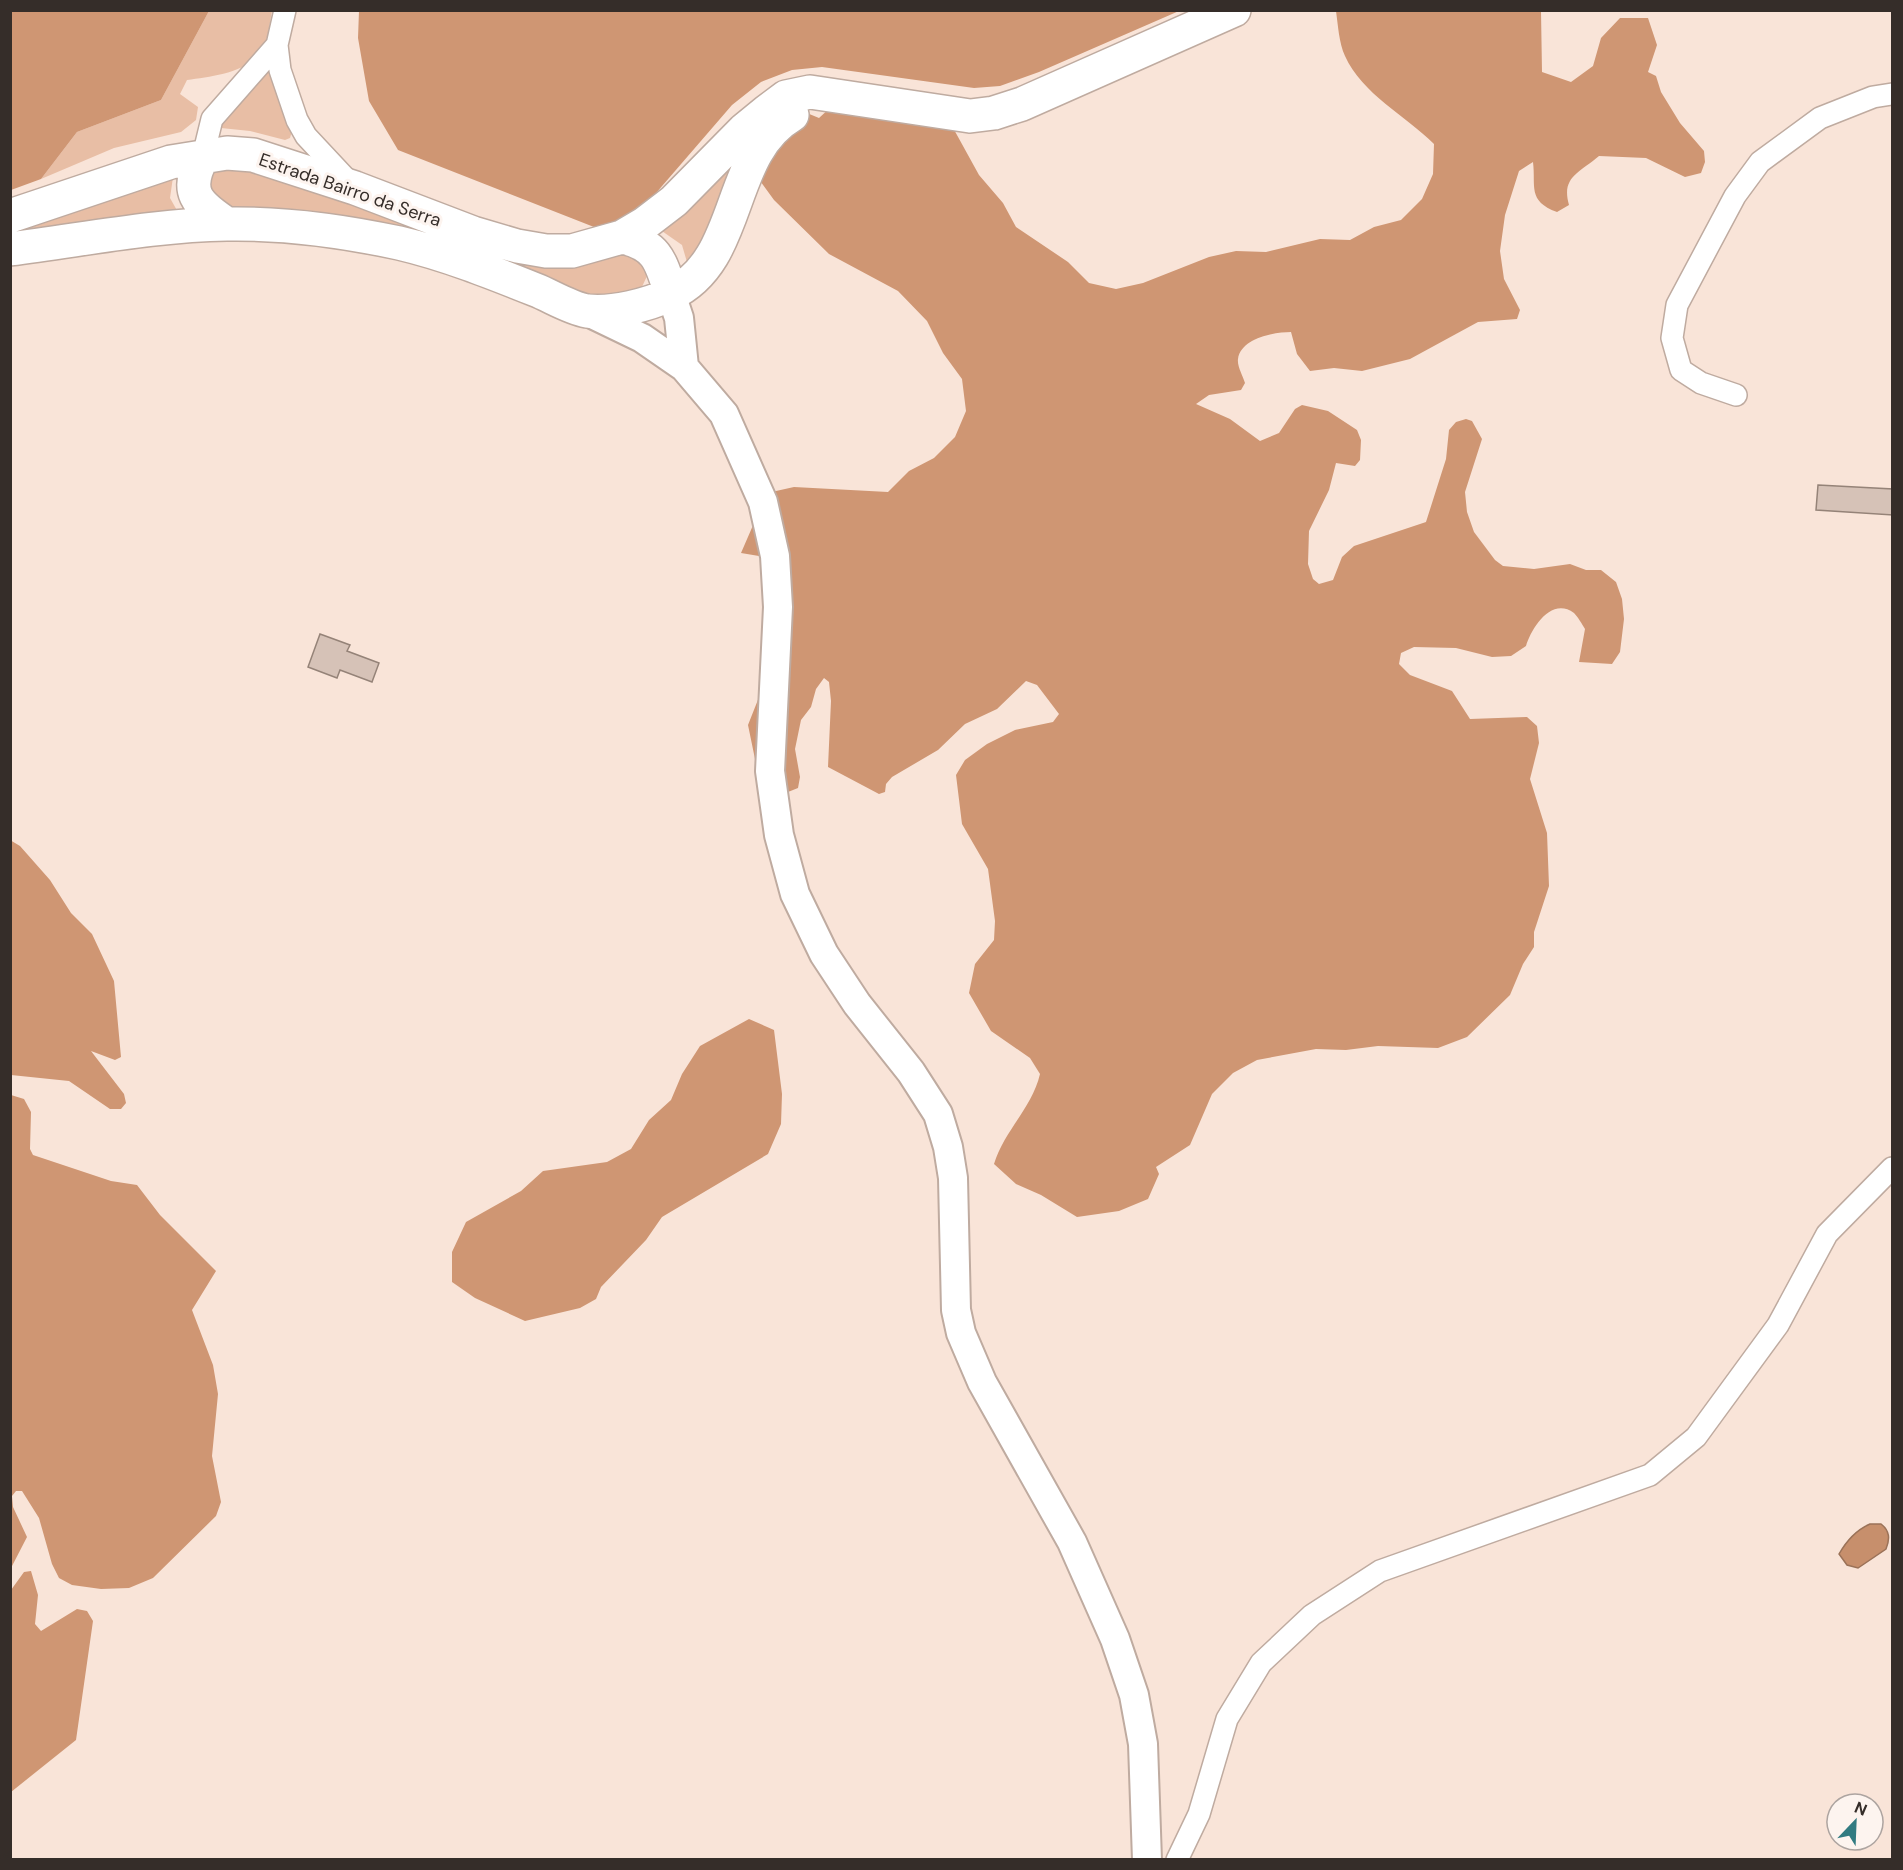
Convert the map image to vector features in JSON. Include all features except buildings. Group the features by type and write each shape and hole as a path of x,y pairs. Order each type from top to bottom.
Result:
{"main road":[{"path":"863,98 951,114 970,116 994,113 1023,104 1234,10"},
{"name":"Estrada Bairro da Serra","path":"10,216 171,162 227,153 253,155 355,188 473,233 526,248 572,251 622,237 674,201 744,130 786,97 810,92 863,98"},
{"name":"Estrada Bairro da Serra","path":"586,311 619,309 671,294 701,273 711,259 755,153 769,134 784,120 824,100 863,98"},
{"path":"203,156 196,169 194,196 200,206 227,224"},
{"name":"Estrada Bairro da Serra","path":"10,249 182,227 227,224 322,230 399,244 465,262 586,311 642,338 684,367 724,414 763,502 775,556 778,607 770,771 779,835 795,894 824,954 857,1004 911,1072 938,1114 948,1147 953,1178 957,1310 961,1333 982,1382 1072,1542 1115,1639 1134,1695 1143,1744 1147,1860"},
{"path":"622,237 644,243 656,254 679,318 684,367"}],"street":[{"path":"285,10 277,45 280,70 297,120 306,136 355,188"},
{"path":"203,156 212,119 277,45"},
{"path":"1736,395 1701,383 1681,370 1672,338 1677,305 1735,196 1760,162 1820,118 1873,97 1893,94"},
{"path":"1177,1860 1199,1814 1227,1719 1261,1663 1312,1615 1380,1571 1650,1475 1696,1437 1778,1325 1827,1234 1893,1168"}],"shaded area":[{"path":"11,10 209,11 161,100 77,132 41,179 11,190"},
{"path":"209,11 272,11 265,43 260,53 252,61 232,71 187,80 180,94 198,107 196,120 181,132 114,148 41,179 77,132 161,100"},
{"path":"359,11 1179,11 1039,72 1000,86 974,88 822,67 792,70 761,82 732,105 650,200 625,219 594,227 398,150 369,101 358,38"},
{"path":"1336,11 1541,11 1542,72 1571,82 1593,66 1601,38 1620,18 1648,18 1657,45 1648,72 1656,76 1661,92 1680,123 1704,151 1705,162 1701,173 1685,177 1646,158 1599,156 1574,176 1568,188 1569,205 1557,212 1547,208 1537,198 1533,162 1519,171 1505,215 1500,251 1504,279 1520,310 1517,319 1478,322 1410,359 1362,371 1334,368 1310,371 1297,354 1291,332 1268,335 1252,341 1240,352 1238,362 1245,383 1241,390 1209,395 1196,404 1230,419 1260,441 1279,433 1295,409 1302,405 1328,411 1357,430 1361,440 1360,460 1355,466 1336,463 1329,490 1309,531 1308,564 1313,579 1319,584 1333,580 1342,557 1354,546 1426,522 1446,459 1449,430 1456,422 1466,419 1472,421 1482,439 1465,492 1467,512 1474,532 1495,560 1503,566 1534,569 1570,564 1586,570 1601,570 1616,582 1622,599 1624,619 1620,652 1612,664 1579,662 1585,629 1574,613 1566,609 1558,609 1550,611 1543,617 1532,631 1526,646 1511,656 1492,657 1456,648 1414,647 1401,653 1399,664 1410,675 1452,691 1470,719 1527,717 1537,726 1539,743 1530,779 1547,833 1549,886 1534,932 1534,947 1523,964 1510,995 1467,1037 1438,1048 1378,1046 1346,1050 1316,1049 1257,1060 1233,1073 1212,1094 1190,1145 1156,1167 1159,1174 1148,1199 1119,1211 1077,1217 1041,1195 1016,1184 994,1164 1004,1141 1031,1098 1040,1074 1030,1058 991,1031 969,993 975,964 994,940 995,921 988,869 962,824 956,775 965,760 987,744 1015,730 1053,722 1059,714 1037,685 1026,681 997,709 965,724 938,750 892,777 886,784 885,792 879,794 828,767 831,701 829,682 824,678 816,689 811,707 801,720 795,749 800,777 798,788 783,794 769,790 755,759 748,725 778,649 779,551 759,556 741,553 767,493 794,487 888,492 909,471 934,458 955,437 966,411 962,379 943,353 927,321 898,291 829,254 774,200 755,174 802,111 819,118 831,107 941,106 979,175 1003,203 1016,227 1068,262 1089,283 1116,289 1143,283 1209,257 1236,251 1266,252 1320,239 1350,240 1374,227 1401,220 1422,199 1433,174 1434,144 1385,104 1353,70 1341,45"},
{"path":"264,72 269,72 274,77 292,131 290,138 285,140 250,131 221,128 220,124"},
{"path":"734,156 707,252 689,269 682,245 659,229"},
{"path":"228,162 515,255 620,247 646,265 647,276 641,289 607,302 221,214 206,179 216,168"},
{"path":"173,177 170,198 179,214 11,235 10,224"},
{"path":"10,840 20,846 50,880 71,913 92,934 114,981 121,1057 115,1060 91,1051 124,1094 126,1103 121,1109 110,1109 69,1081 11,1075"},
{"path":"749,1019 774,1030 782,1094 781,1124 768,1154 662,1217 646,1240 601,1287 596,1299 580,1308 525,1321 475,1298 452,1282 452,1252 466,1222 521,1191 543,1171 607,1162 631,1149 649,1120 671,1100 682,1074 700,1046"},
{"path":"11,1095 24,1099 31,1112 30,1149 33,1155 111,1181 137,1185 160,1215 216,1271 192,1310 213,1365 218,1394 212,1456 221,1502 216,1516 153,1578 129,1588 101,1589 72,1585 59,1578 52,1564 39,1518 22,1491 16,1491 12,1496 13,1507 27,1537 11,1568"},
{"path":"1870,1524 1881,1524 1888,1532 1889,1539 1886,1549 1858,1568 1847,1565 1839,1554 1852,1536"},
{"path":"31,1571 38,1595 35,1624 41,1631 77,1609 87,1611 93,1621 76,1740 11,1792 11,1590 24,1572"}]}
